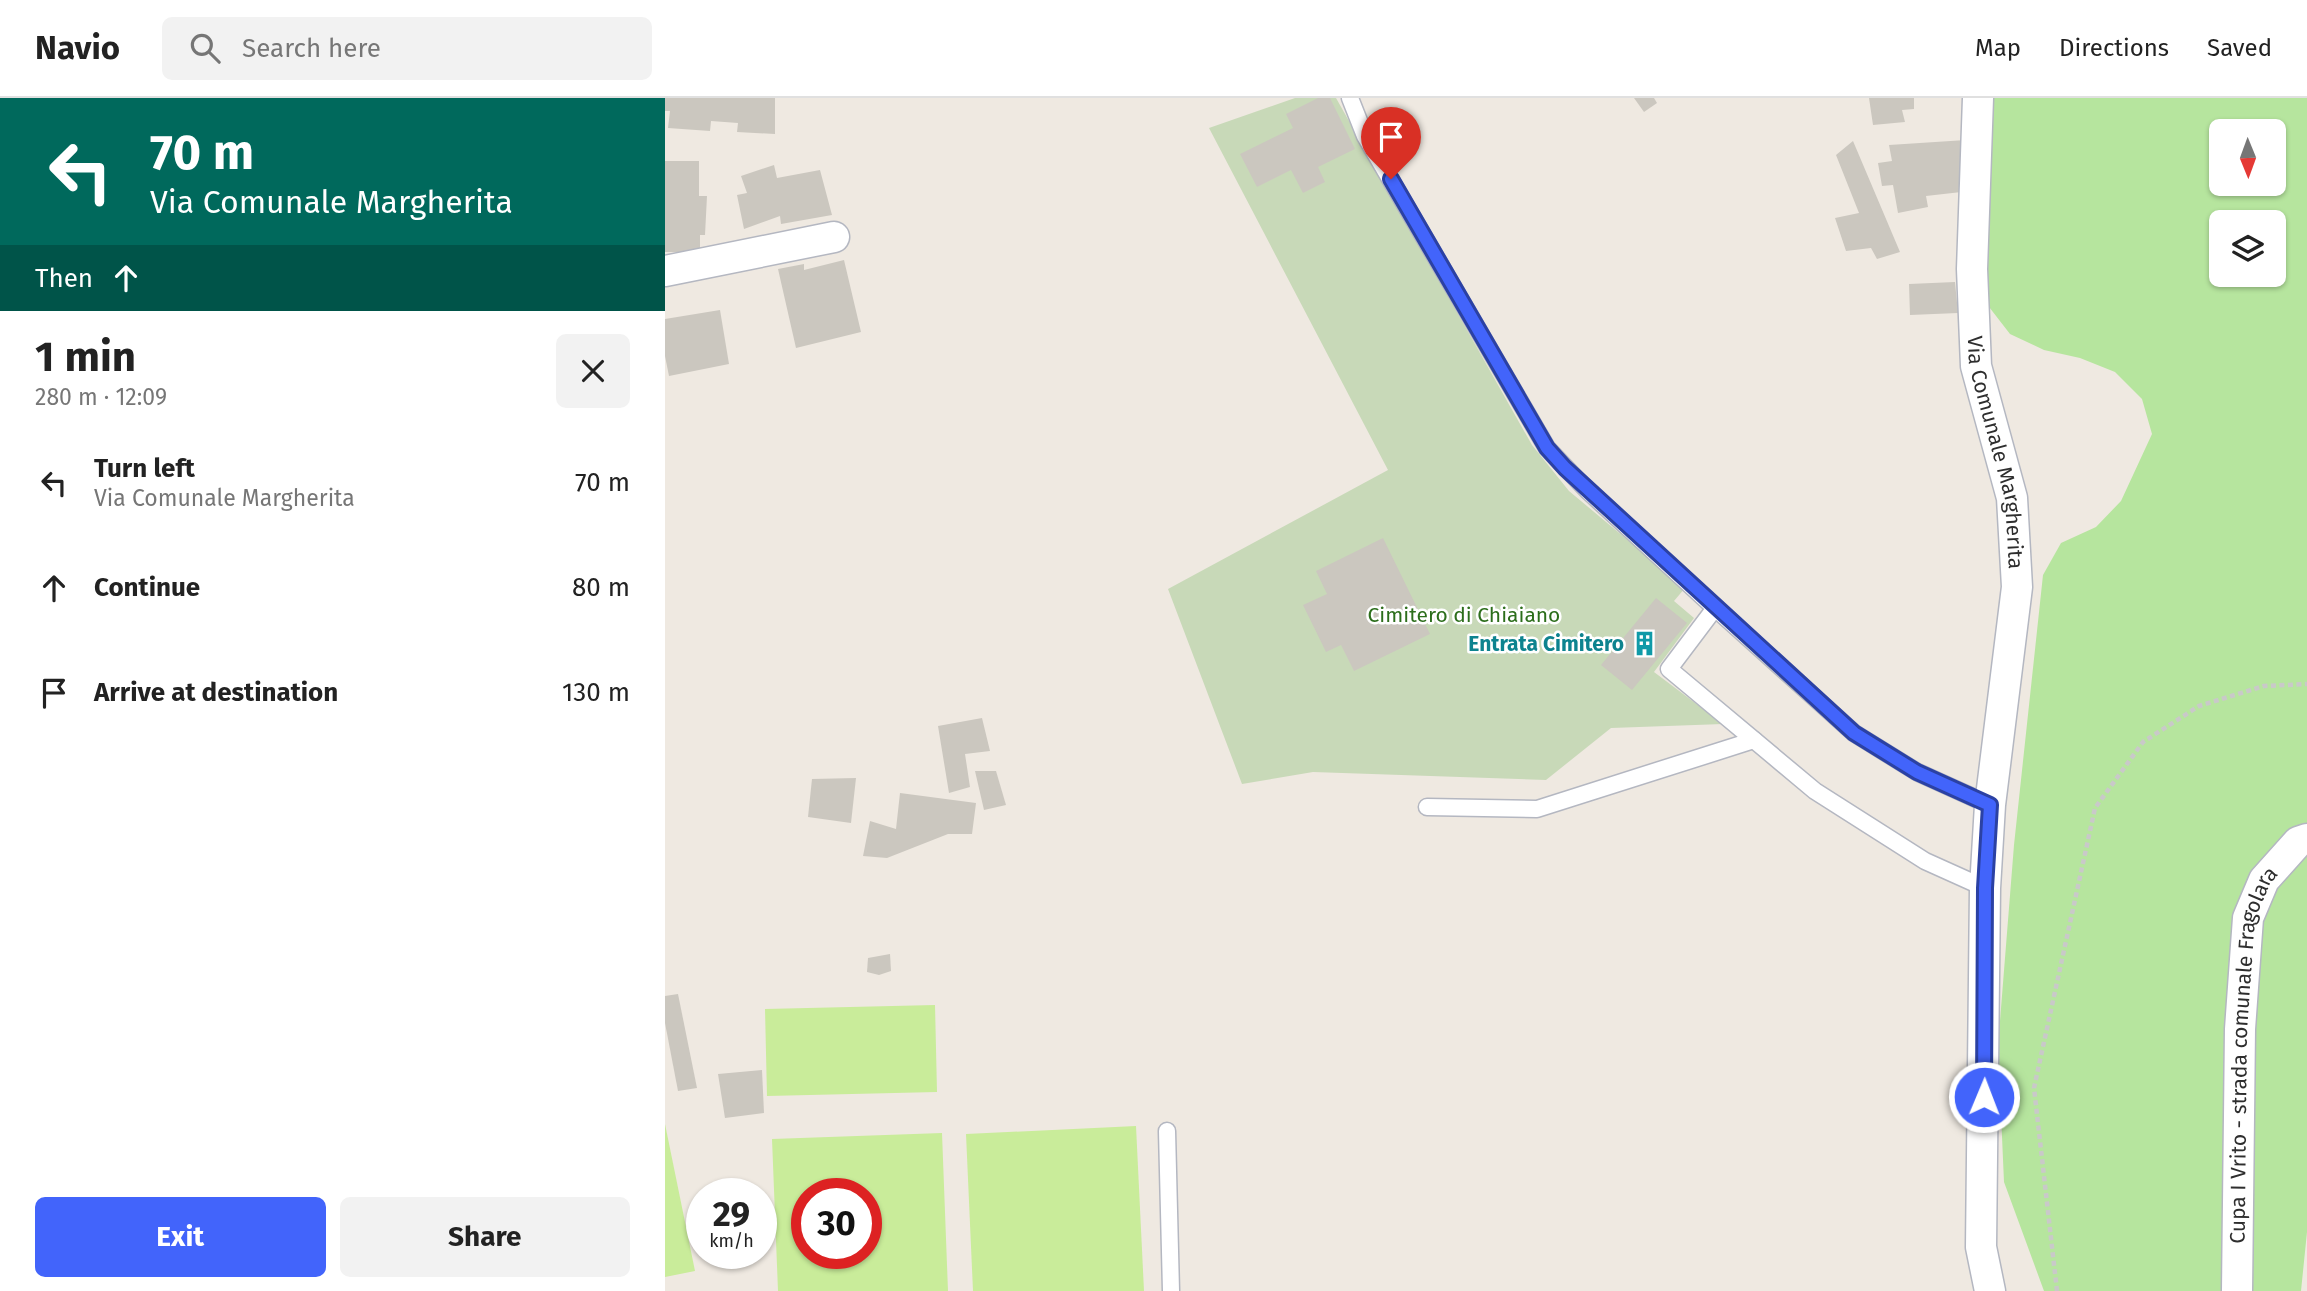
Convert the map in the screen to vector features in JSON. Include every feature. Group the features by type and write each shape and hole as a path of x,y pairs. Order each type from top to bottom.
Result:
{"street":[{"name":"Via Comunale Margherita","path":"1978,98 1972,269 1976,366 2012,498 2017,587 1990,805 1985,888 1981,1247 1990,1291"},
{"path":"665,271 834,237"},
{"name":"Cupa I Vrito - strada comunale Fragolara","path":"2237,1291 2240,1029 2248,918 2264,880 2298,842 2307,839"}],"lane":[{"path":"1350,98 1365,136 1547,448 1587,490 1854,733 1917,772 1990,805"},
{"path":"1715,608 1669,669 1815,791 1925,861 1985,888"},
{"path":"1427,807 1537,809 1754,740"},
{"path":"1167,1131 1171,1291"}],"path":[{"path":"2057,1291 2034,1088 2095,808 2143,742 2199,706 2264,686 2307,684"}],"green space":[{"name":"Cimitero di Chiaiano","path":"1295,98 1336,98 1532,445 1569,491 1685,588 1674,601 1694,618 1654,672 1723,724 1611,728 1546,780 1313,772 1242,784 1168,589 1388,470 1209,128"},
{"path":"1989,98 2307,98 2307,1232 2301,1291 2044,1291 2004,1182 1998,1046 2014,845 2043,575 2061,543 2096,527 2121,501 2152,434 2142,399 2115,372 2080,358 2044,350 2010,334 1986,303"},
{"path":"935,1005 937,1092 767,1096 765,1009"},
{"path":"665,1124 686,1227 686,1269 695,1271 665,1277"},
{"path":"1136,1126 1144,1291 973,1291 966,1134"},
{"path":"942,1133 948,1291 778,1291 777,1178 774,1178 772,1139"}],"building":[{"path":"665,98 775,98 775,134 737,132 738,123 711,121 710,131 668,128 670,111 665,111"},
{"path":"1318,98 1330,98 1355,149 1318,167 1325,182 1303,193 1291,170 1257,187 1240,154 1293,128 1286,114"},
{"path":"1634,98 1654,98 1657,103 1644,112"},
{"path":"1869,98 1914,98 1914,109 1902,110 1905,122 1873,125"},
{"path":"1966,140 1970,191 1926,196 1928,207 1898,213 1893,185 1882,186 1878,163 1892,161 1889,145"},
{"path":"1853,141 1900,252 1877,259 1871,248 1846,251 1835,218 1859,213 1836,155"},
{"path":"665,161 699,161 699,196 707,196 705,235 700,235 700,252 665,252"},
{"path":"774,165 777,178 820,170 832,215 781,224 780,216 744,229 737,195 747,193 741,176"},
{"path":"844,260 861,332 796,348 778,269 804,264 804,270"},
{"path":"1955,282 1958,313 1910,315 1909,284"},
{"path":"720,310 729,364 669,376 665,356 665,319"},
{"path":"1383,538 1430,634 1354,671 1341,645 1326,652 1303,605 1327,594 1316,571"},
{"name":"Entrata Cimitero","path":"1656,598 1687,623 1632,690 1601,665"},
{"path":"982,718 990,751 965,754 970,787 949,793 938,726"},
{"path":"975,771 996,771 1006,805 984,810"},
{"path":"856,778 851,823 808,817 812,779"},
{"path":"900,793 976,803 972,834 948,834 887,858 863,856 870,821 896,829"},
{"path":"890,954 891,971 879,975 867,972 868,958"},
{"path":"678,994 697,1088 678,1091 665,1023 665,996"},
{"path":"762,1070 764,1113 725,1118 718,1074"}],"place":[{"name":"Entrata Cimitero","path":"1644,644"}],"route":[{"path":"1391,179 1547,448 1565,468 1854,733 1917,772 1990,805 1985,888 1984,1097"}]}
